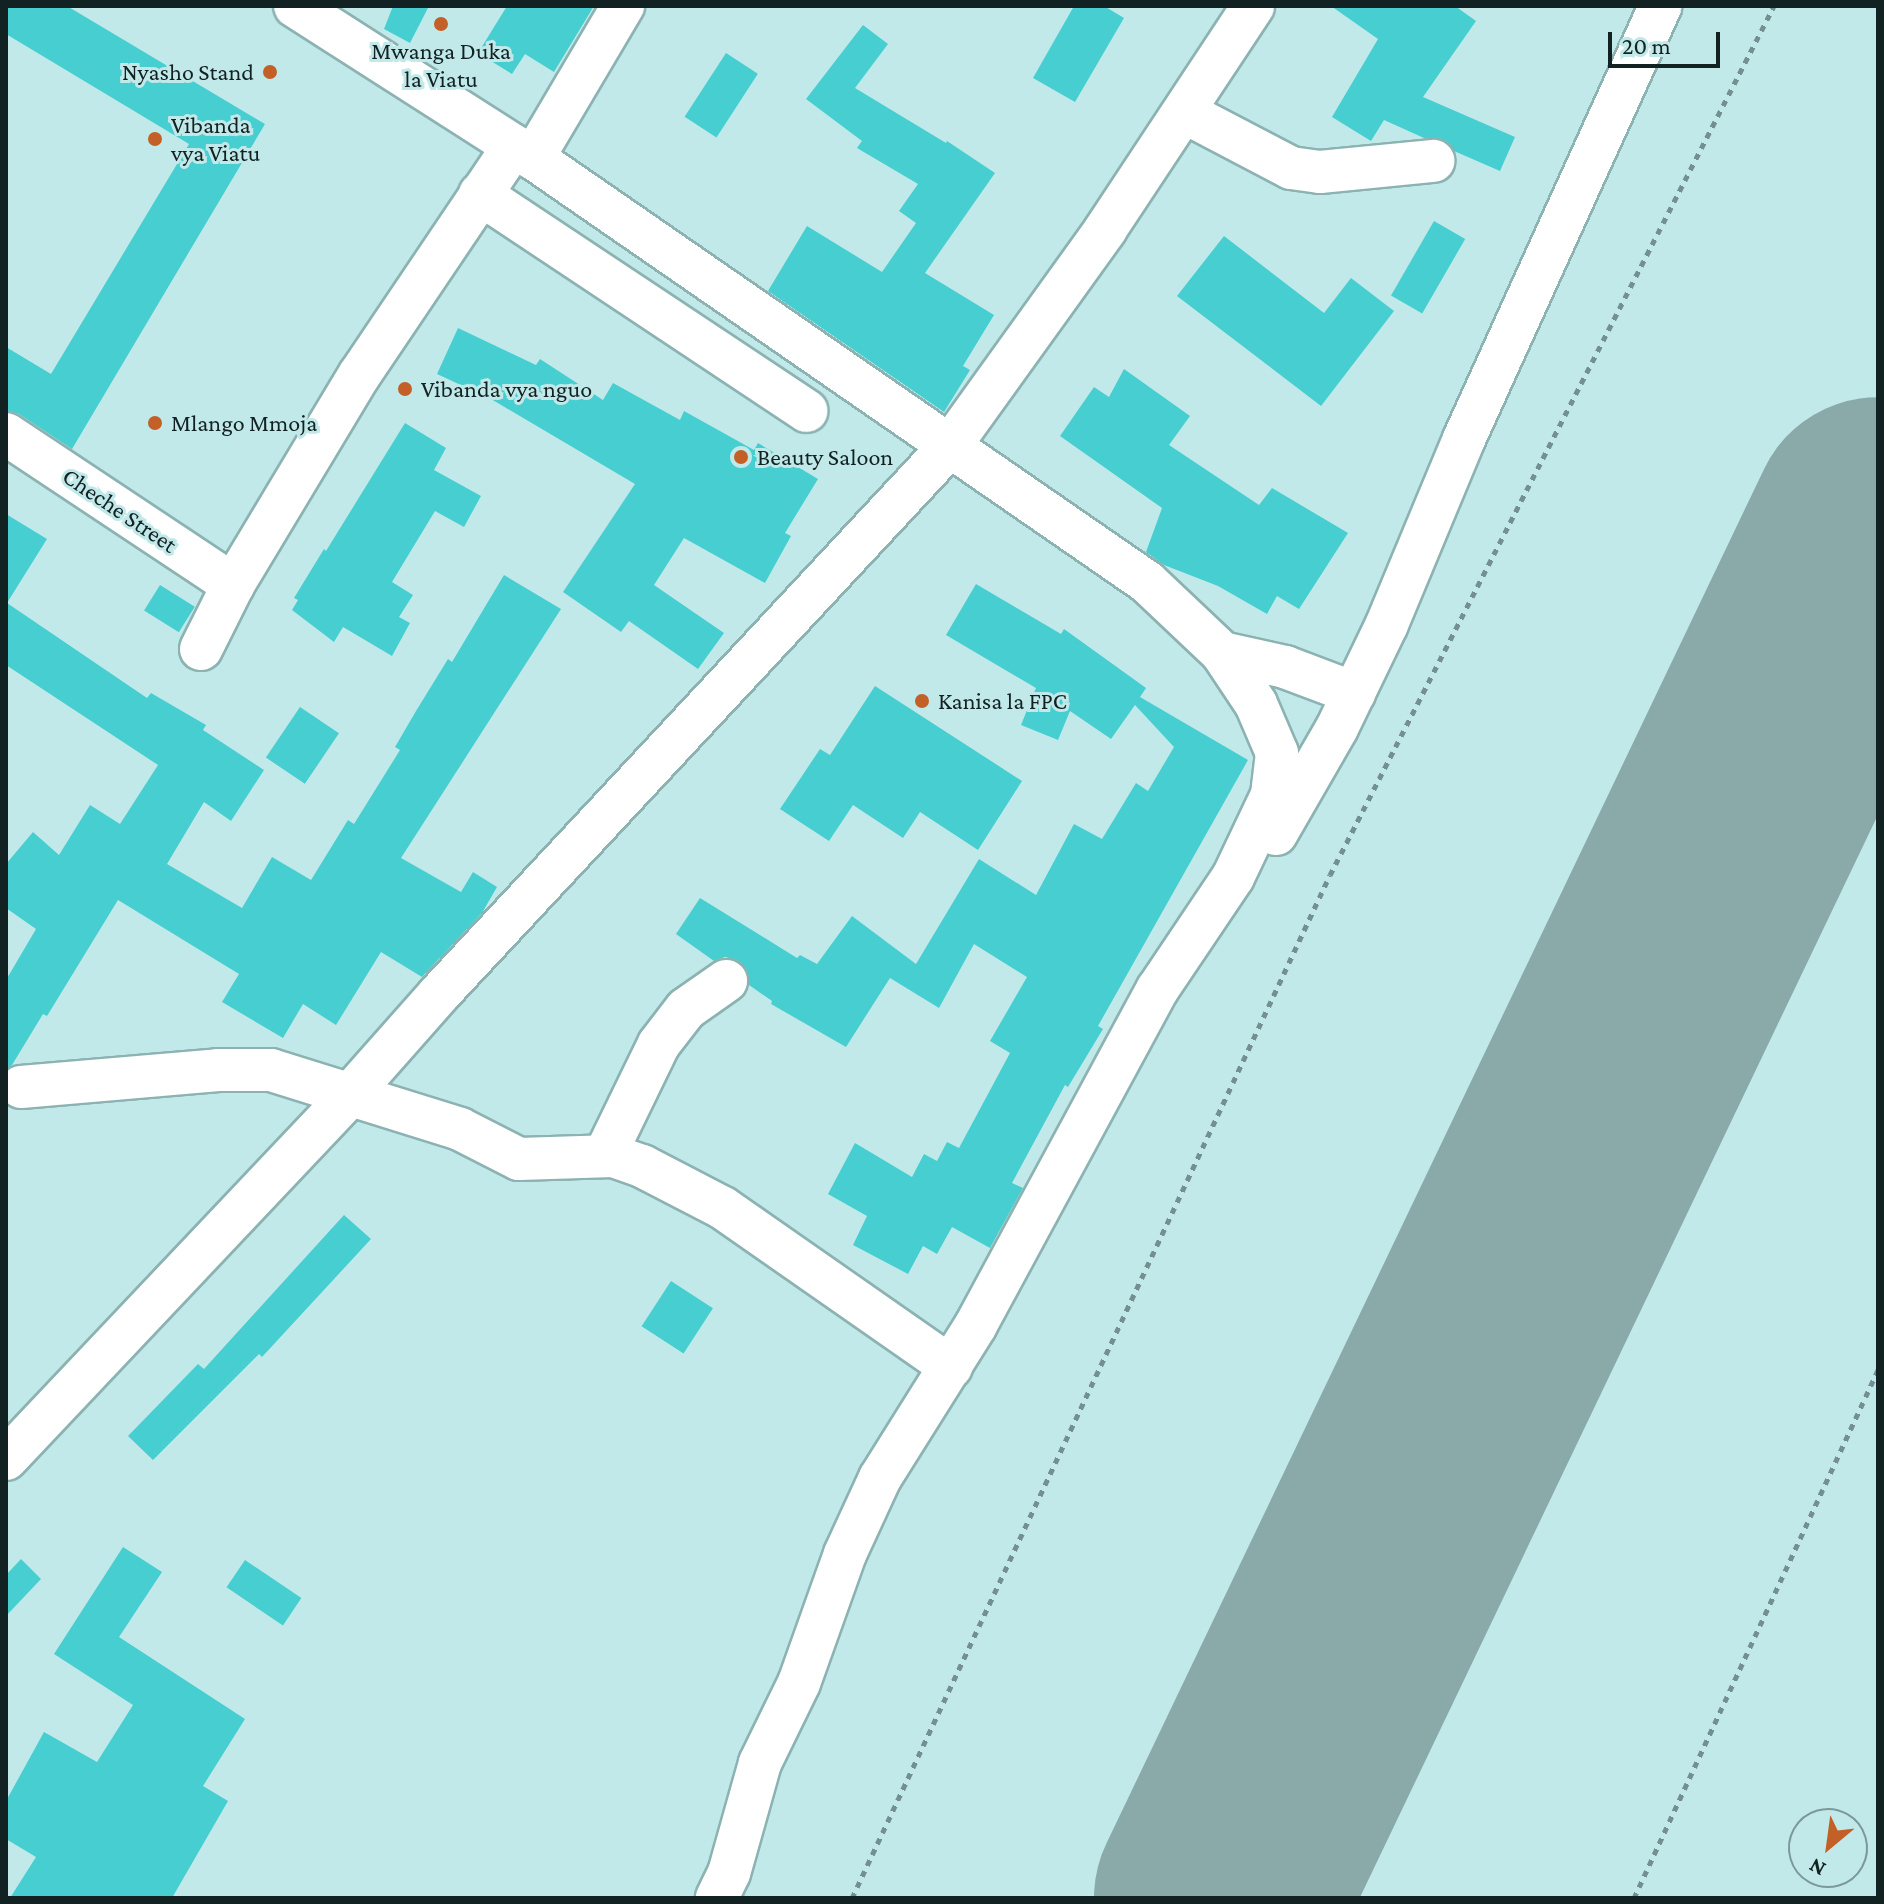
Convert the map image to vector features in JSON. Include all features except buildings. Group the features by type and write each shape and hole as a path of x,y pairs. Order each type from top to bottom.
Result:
{"street":[{"path":"295,6 524,152 1147,582 1222,653 1256,704 1277,753 1272,795 1233,877 1157,990 951,1367 880,1478 850,1542 799,1683 760,1763 729,1873 717,1898"},
{"path":"201,649 233,585 360,374 480,194 524,152 623,6"},
{"path":"6,1459 348,1097 449,983 950,446 1105,230 1253,6"},
{"path":"1233,877 1276,835 1354,693 1387,624 1422,535 1531,289 1660,6"},
{"path":"1184,112 1291,168 1320,172 1433,161"},
{"path":"480,194 806,411"},
{"name":"Cheche Street","path":"6,434 233,585"},
{"path":"1222,653 1285,667 1354,693"},
{"path":"605,1155 659,1044 686,1009 726,981"},
{"path":"21,1087 218,1070 271,1070 348,1097 460,1129 519,1159 605,1155 642,1166 723,1208 951,1367"}],"path":[{"path":"852,1898 1330,875 1706,133 1774,6"},
{"path":"1634,1898 1878,1370"}],"runway":[{"path":"1220,1898 1878,523"}],"place":[{"name":"Mwanga Duka la Viatu","path":"441,24"},
{"name":"Nyasho Stand","path":"270,72"},
{"name":"Vibanda vya Viatu","path":"155,139"},
{"name":"Vibanda vya nguo","path":"405,389"},
{"name":"Mlango Mmoja","path":"155,423"},
{"name":"Beauty Saloon","path":"741,457"},
{"name":"Kanisa la FPC","path":"922,701"}]}
